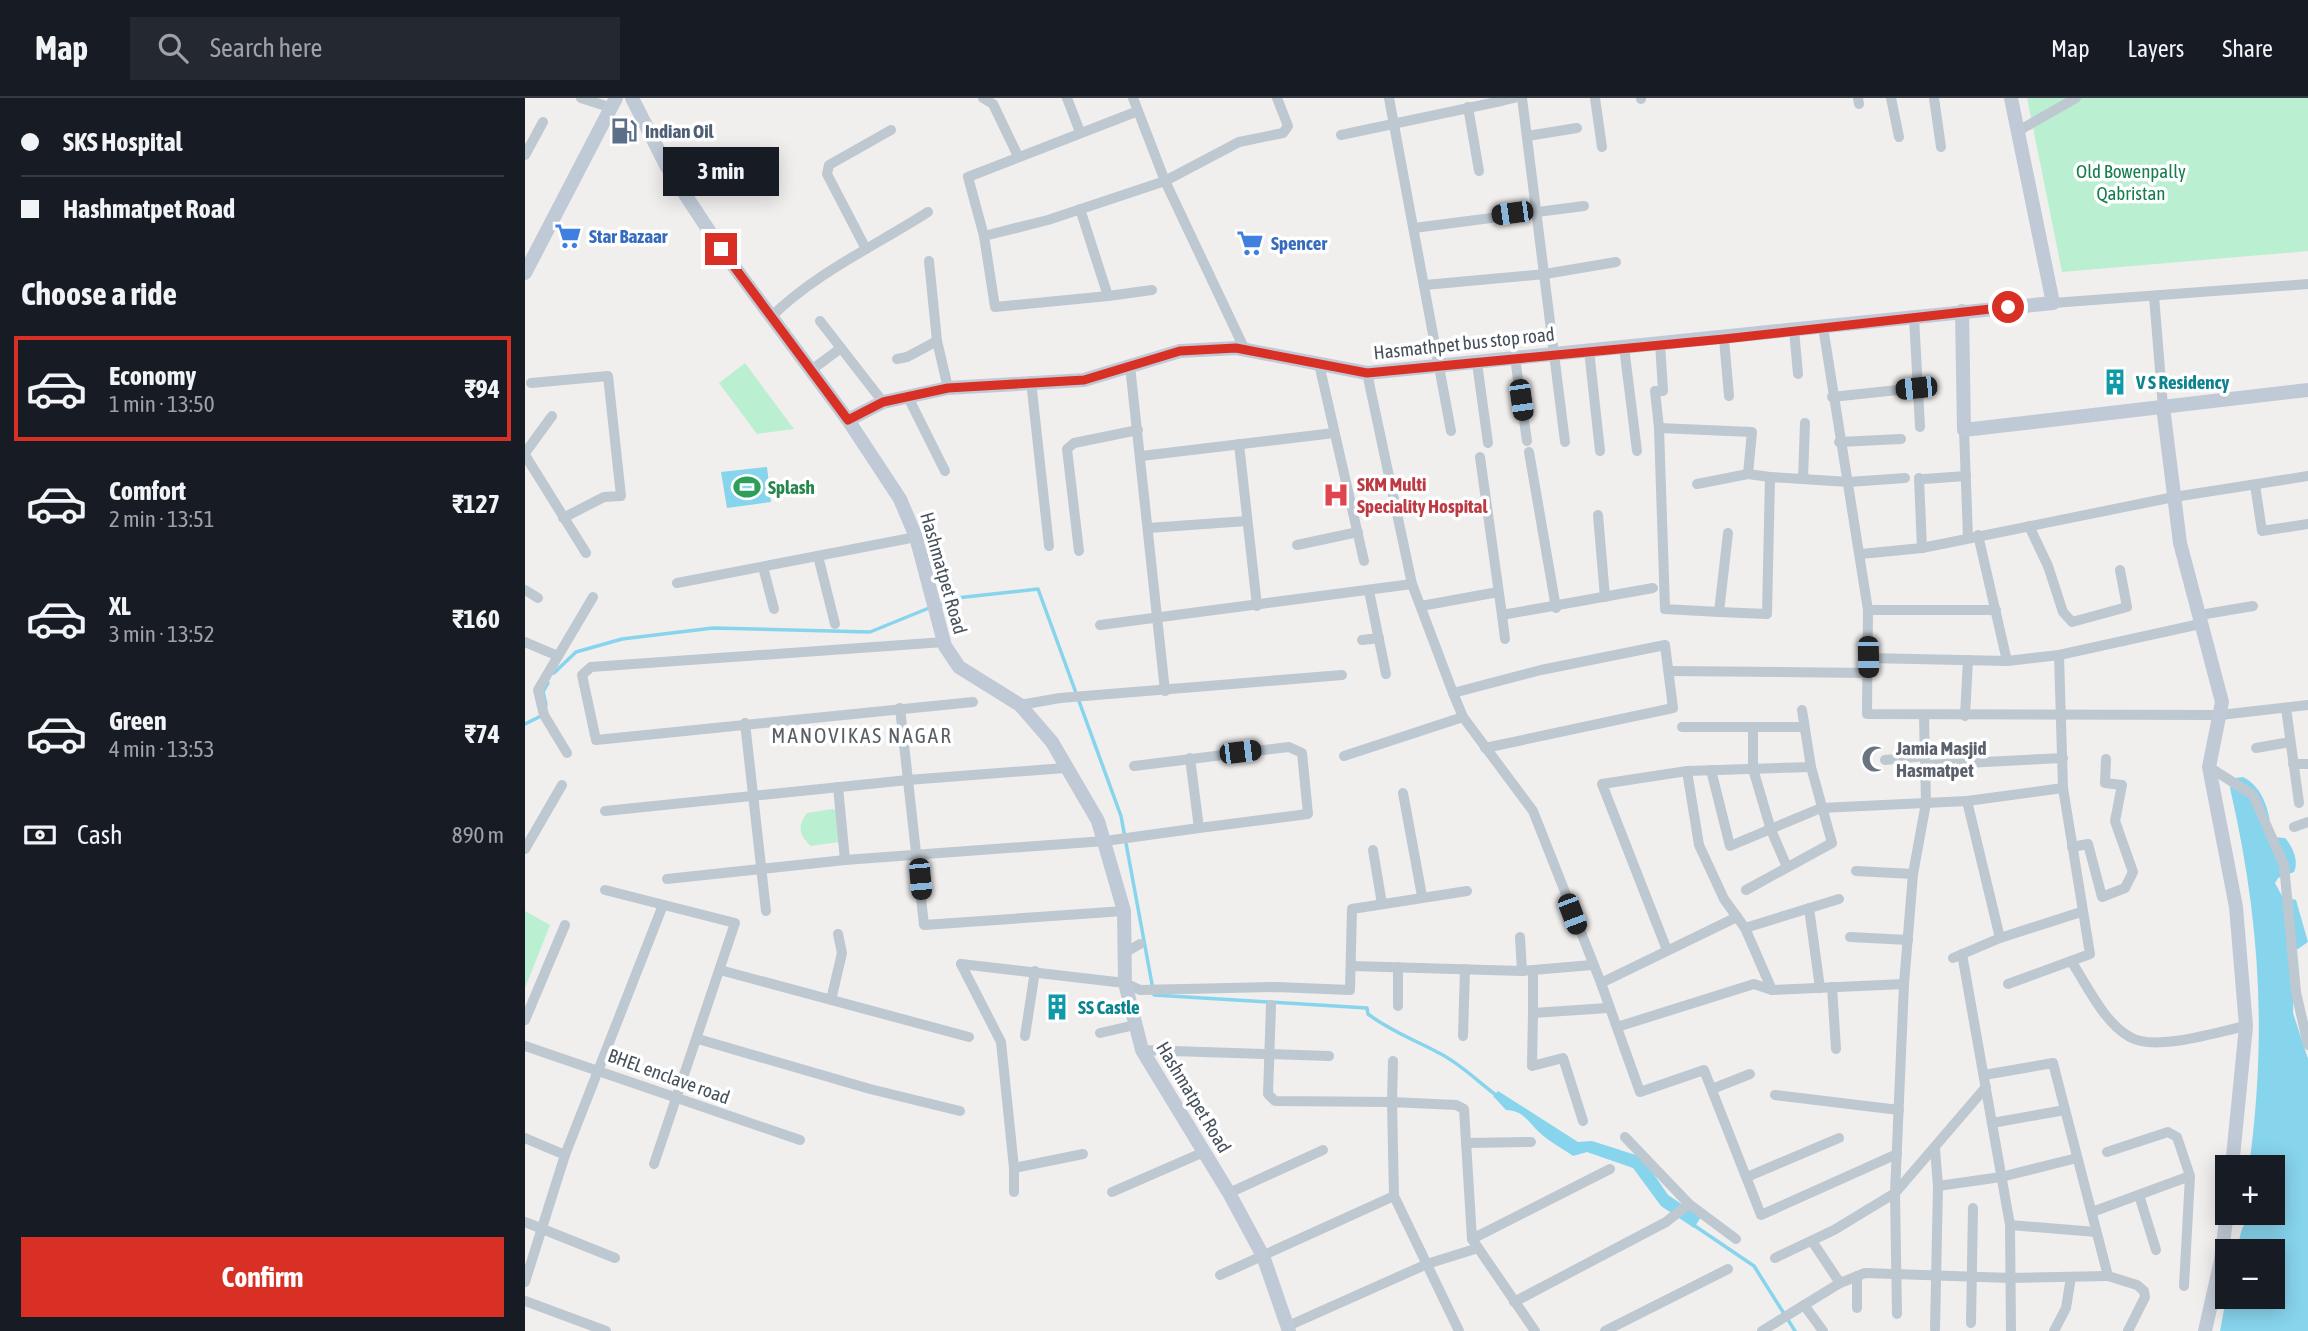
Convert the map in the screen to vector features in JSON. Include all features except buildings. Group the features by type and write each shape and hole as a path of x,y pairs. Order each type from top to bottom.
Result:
{"street":[{"path":"525,273 614,103 581,98"},
{"name":"Hashmatpet Road","path":"632,98 667,167 770,318 848,420 900,499 916,537 943,636 959,667 1020,705 1052,742 1065,768 1112,841 1124,911 1125,983 1142,1050 1229,1193 1263,1256 1289,1328"},
{"path":"983,98 992,104 1018,156"},
{"path":"1067,98 1080,132"},
{"path":"1133,98 1165,181 1245,350"},
{"path":"984,236 1165,181 1239,142 1283,134 1288,126 1277,98"},
{"path":"1389,98 1451,431"},
{"path":"1341,135 1394,126 1514,98"},
{"path":"1522,98 1565,442"},
{"path":"1595,98 1602,147"},
{"path":"1891,98 1899,137"},
{"path":"1934,98 1941,146"},
{"path":"2011,98 2053,303 2308,284"},
{"path":"2018,131 2076,98"},
{"path":"1468,107 1479,171"},
{"path":"1138,111 968,177 984,236 995,307 1152,290"},
{"path":"525,155 543,122"},
{"path":"1527,136 1577,128"},
{"path":"866,249 827,174 829,165 891,130"},
{"path":"1414,228 1584,206"},
{"path":"1080,209 1108,296"},
{"path":"770,318 786,302 928,212"},
{"path":"929,261 937,341 948,388"},
{"path":"1425,285 1545,274 1616,262"},
{"path":"2154,296 2163,407 2180,542 2220,690 2220,715 2214,729 2209,767 2236,907 2246,1026 2233,1155"},
{"name":"Hasmathpet bus stop road","path":"848,420 883,402 948,388 1084,380 1180,351 1221,348 1245,350 1367,373 1724,339 2053,303"},
{"path":"1962,311 1966,476 1973,537 1996,610 2007,660"},
{"path":"1914,317 1920,427"},
{"path":"820,321 883,402"},
{"path":"1823,327 1839,442 1849,482 1861,554 1867,610 1867,714 2220,715 2308,705"},
{"path":"1794,330 1798,374"},
{"path":"1724,339 1729,396"},
{"path":"898,359 907,358 937,341"},
{"path":"1660,343 1663,391 1655,391 1659,428 1665,609 1767,614 1770,477"},
{"path":"1624,347 1637,451"},
{"path":"810,371 841,348"},
{"path":"1589,350 1600,451"},
{"path":"1515,358 1556,608"},
{"path":"1477,363 1488,443"},
{"path":"1319,364 1364,561"},
{"path":"1130,366 1165,691"},
{"path":"1367,373 1412,584 1453,693 1463,717 1532,811 1601,983 1640,1092 1705,1070 1762,1215 1897,1154"},
{"path":"531,383 608,376 621,496 604,497 563,518"},
{"path":"1031,382 1049,545"},
{"path":"1832,397 1916,388"},
{"path":"1965,430 2308,390"},
{"path":"908,397 945,471"},
{"path":"552,416 525,454 586,553"},
{"path":"1803,479 1805,423"},
{"path":"1659,428 1752,432 1748,474"},
{"path":"1079,551 1067,449 1074,443 1138,430"},
{"path":"1141,456 1334,433"},
{"path":"1839,442 1901,439"},
{"path":"1239,444 1257,606"},
{"path":"1480,457 1505,639"},
{"path":"1697,484 1748,474 1849,482 1905,478"},
{"path":"1922,548 1921,478 1966,476"},
{"path":"1861,554 1922,548 2174,497 2308,476"},
{"path":"2255,485 2262,531 2308,524"},
{"path":"1598,515 1605,597"},
{"path":"1148,528 1247,521"},
{"path":"2029,526 2048,566 2063,612 2072,622 2127,607 2120,570"},
{"path":"1297,545 1358,532"},
{"path":"1719,612 1728,533"},
{"path":"677,583 916,537"},
{"path":"818,556 835,624"},
{"path":"763,567 774,609"},
{"path":"1100,625 1412,584"},
{"path":"1502,615 1556,608 1653,588"},
{"path":"525,590 538,598"},
{"path":"1369,591 1386,674"},
{"path":"1421,607 1498,592"},
{"path":"567,753 544,715 538,690 593,597"},
{"path":"1868,657 2007,660 2059,655 2253,606"},
{"path":"1867,610 1996,610"},
{"path":"943,636 591,667 582,675 596,740 973,702"},
{"path":"1362,640 1379,638"},
{"path":"525,642 558,656"},
{"path":"1453,693 1541,670 1665,645 1673,708 1485,748"},
{"path":"2008,984 2090,954 2081,912 2063,788 2059,655"},
{"path":"1965,716 1968,660"},
{"path":"1669,671 1868,673"},
{"path":"1020,705 1060,698 1342,675"},
{"path":"900,708 924,925 1124,911"},
{"path":"2286,708 2299,803"},
{"path":"1746,890 1832,843 1811,767 1802,710"},
{"path":"1897,1314 1895,1193 1913,874 1926,803 1924,716"},
{"path":"1344,757 1463,717"},
{"path":"745,723 767,911"},
{"path":"1682,727 1804,727"},
{"path":"1753,728 1753,769 1771,830 1787,867"},
{"path":"2256,748 2290,742"},
{"path":"667,879 845,860 918,857 1112,841 1308,814 1304,765 1299,749 1289,747 1134,766"},
{"path":"1190,758 1199,828"},
{"path":"1885,760 2063,758"},
{"path":"2072,847 2088,844 2102,897 2125,888 2133,872 2115,821 2122,785 2105,783 2106,760"},
{"path":"2293,764 2308,765"},
{"path":"1667,950 1602,785 1687,771 1811,767"},
{"path":"2209,767 2253,795 2284,865 2296,992 2308,1045"},
{"path":"605,811 908,780 1065,768"},
{"path":"1711,770 1730,846 1821,808 1967,801 2063,788"},
{"path":"1687,771 1699,845 1724,899 1745,928 1772,990"},
{"path":"525,849 562,785"},
{"path":"838,787 845,860"},
{"path":"1403,793 1422,896"},
{"path":"1967,801 2000,938"},
{"path":"2294,827 2308,822"},
{"path":"1373,850 1382,904"},
{"path":"1856,871 1913,874"},
{"path":"605,890 735,923 654,1164"},
{"path":"1014,1192 1014,1168 1000,1042 961,964 1125,983 1140,990 1276,987 1350,990 1352,909 1467,891"},
{"path":"1745,928 1839,899"},
{"path":"525,1282 565,1155 663,905"},
{"path":"1809,908 1836,1049"},
{"path":"2011,1331 2010,1225 1984,1075 1957,956 2000,938 2081,912"},
{"path":"1601,983 1737,917"},
{"path":"525,1020 565,925"},
{"path":"831,1000 842,953 838,934"},
{"path":"1520,937 1533,1013 1532,1066 1563,1058 1583,1121"},
{"path":"1850,937 1908,940"},
{"path":"1126,952 1140,944"},
{"path":"2071,961 2112,1021 2127,1036 2142,1043 2160,1043 2246,1026"},
{"path":"1352,966 1527,971 1592,965"},
{"path":"1398,967 1398,1006"},
{"path":"1463,1036 1465,969"},
{"path":"720,970 969,1037"},
{"path":"1025,1036 1035,971"},
{"path":"1617,1027 1753,984 1772,990 1905,984"},
{"path":"1271,1004 1268,1094 1275,1101 1392,1102 1456,1105 1464,1109 1475,1244 1535,1331"},
{"path":"1533,1013 1608,1008"},
{"path":"1100,1033 1135,1024"},
{"path":"698,1039 870,1089 960,1111"},
{"name":"BHEL enclave road","path":"525,1046 599,1069 800,1140"},
{"path":"1142,1050 1329,1056"},
{"path":"1393,1061 1394,1196 1455,1330"},
{"path":"1984,1075 2053,1063 2108,1276"},
{"path":"1712,1089 1750,1074"},
{"path":"1775,1258 1812,1241 1895,1193 1986,1087"},
{"path":"1775,1095 1899,1110"},
{"path":"1992,1123 2065,1110"},
{"path":"2106,1152 2172,1132 2177,1137 2190,1177 2184,1286"},
{"path":"1625,1137 1689,1204 1736,1239"},
{"path":"525,1138 565,1155"},
{"path":"1747,1177 1839,1138"},
{"path":"1467,1143 1531,1142"},
{"path":"1935,1149 1938,1186 1935,1329"},
{"path":"1229,1193 1323,1150"},
{"path":"1112,1192 1204,1152"},
{"path":"1014,1168 1083,1154"},
{"path":"1938,1186 2001,1177 2077,1158"},
{"path":"1289,1328 1475,1244 1610,1169"},
{"path":"2092,1212 2190,1177"},
{"path":"2139,1195 2156,1250"},
{"path":"1220,1275 1394,1196"},
{"path":"1514,1302 1666,1222 1689,1204"},
{"path":"1971,1323 1974,1278 1973,1208"},
{"path":"525,1222 615,1258"},
{"path":"2010,1225 2096,1232"},
{"path":"2205,1331 2221,1260 2225,1225"},
{"path":"1812,1241 1840,1283"},
{"path":"1605,1331 1728,1269"},
{"path":"1762,1331 1783,1321 1840,1283 1878,1271 1974,1278 2108,1276 2137,1285 2144,1291 2145,1297 2128,1331"},
{"path":"1857,1276 1857,1308"},
{"path":"2054,1331 2066,1308 2071,1277"},
{"path":"525,1301 606,1331"},
{"path":"1799,1309 1823,1331"}],"green space":[{"name":"Old Bowenpally Qabristan","path":"2027,98 2308,98 2308,251 2062,272"},
{"path":"745,363 794,429 757,434 719,383"},
{"path":"836,810 839,842 811,846 801,831 804,818 807,813"},
{"path":"525,911 550,925 525,988"}],"water":[{"name":"Splash","path":"767,467 771,502 727,508 721,472"},
{"path":"2243,777 2257,788 2268,811 2272,837 2285,838 2293,850 2296,863 2294,872 2278,878 2275,883 2282,896 2296,900 2308,942 2295,951 2293,1013 2308,1059 2308,1331 2220,1331 2224,1309 2285,1309 2285,1239 2240,1239 2244,1225 2285,1225 2285,1155 2250,1155 2258,1070 2258,977 2248,884 2230,788 2236,778"},
{"path":"1498,1091 1578,1142 1592,1141 1642,1157 1668,1195 1701,1217 1694,1228 1661,1206 1633,1168 1587,1152 1573,1156 1543,1135 1521,1114 1506,1110 1493,1096"}],"waterway":[{"path":"937,606 956,598 1038,589 1121,816 1154,995 1367,1008 1368,1014 1376,1020 1447,1057 1496,1095"},
{"path":"554,673 576,652 622,639 713,628 870,632 929,608"},
{"path":"546,705 543,692 548,683"},
{"path":"525,724 543,715"},
{"path":"1692,1224 1754,1266 1795,1331"}],"place":[{"name":"Indian Oil","path":"624,131"},
{"name":"Star Bazaar","path":"568,236"},
{"name":"Spencer","path":"1250,243"},
{"name":"V S Residency","path":"2115,382"},
{"name":"Splash","path":"747,487"},
{"name":"SKM Multi Speciality Hospital","path":"1336,495"},
{"name":"Jamia Masjid Hasmatpet","path":"1875,759"},
{"name":"SS Castle","path":"1057,1007"}],"district":[{"name":"MANOVIKAS NAGAR","path":"862,735"}],"route":[{"path":"721,249 848,420 883,402 948,388 1084,380 1180,351 1236,348 1367,373 1724,339 2008,307"}]}
